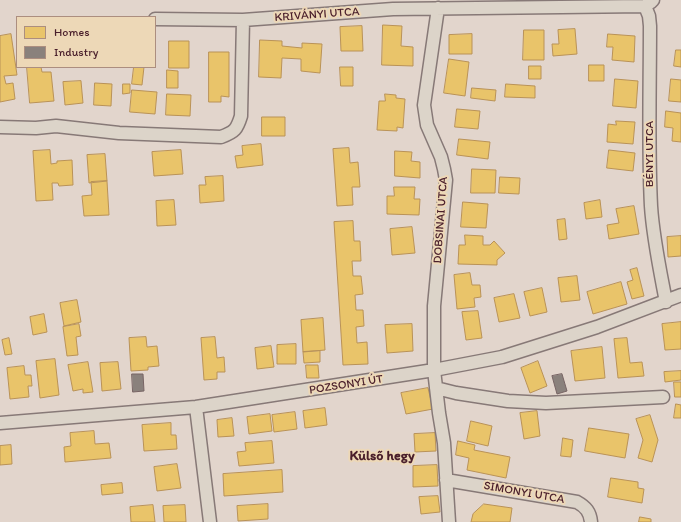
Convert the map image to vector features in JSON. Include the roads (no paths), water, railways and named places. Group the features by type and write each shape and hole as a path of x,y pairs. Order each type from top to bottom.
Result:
{"street":[{"name":"KRIVÁNYI UTCA","path":"156,19 243,20 393,9 649,3"},
{"name":"BÉNYI UTCA","path":"649,3 651,206 656,253 666,302"},
{"name":"DOBSINAI UTCA","path":"438,8 424,105 427,125 442,163 446,180 434,306 434,370 444,442 449,522"},
{"path":"0,127 36,128 56,126 119,133 221,137 231,133 238,126 242,116 243,20"},
{"name":"POZSONYI ÚT","path":"0,423 196,407 434,370 502,357 597,327 666,302 681,295"},
{"path":"436,388 456,394 508,401 546,403 663,397"},
{"path":"196,407 210,522"},
{"name":"SIMONYI UTCA","path":"446,480 577,502 585,506 590,515 591,522"}],"district":[{"name":"Külső hegy","path":"382,456"}]}
